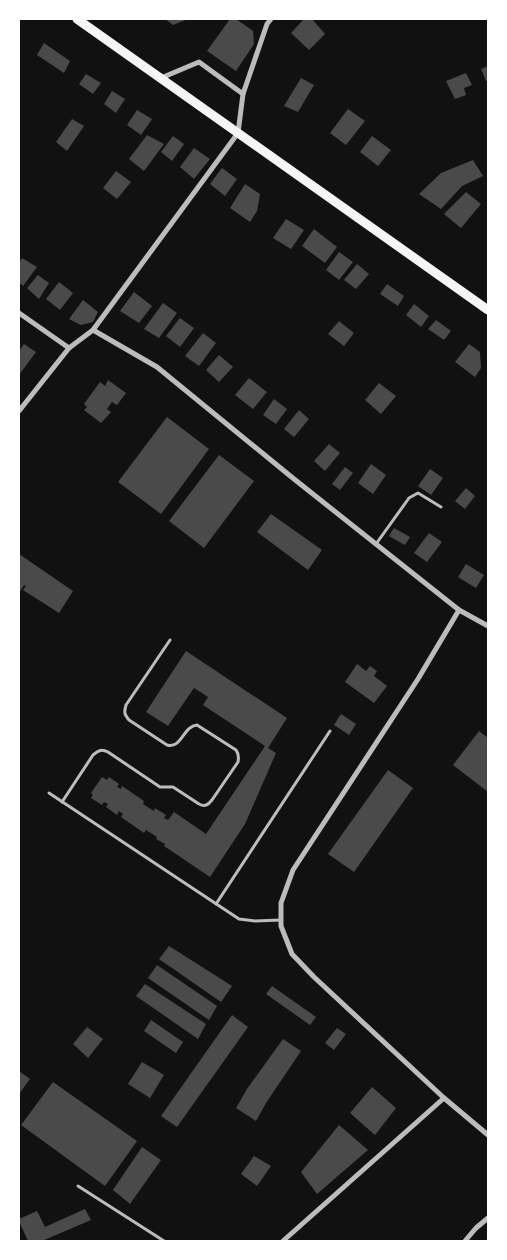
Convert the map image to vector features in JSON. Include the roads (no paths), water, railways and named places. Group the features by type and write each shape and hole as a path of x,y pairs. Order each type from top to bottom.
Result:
{"main road":[{"path":"78,19 488,310"}],"street":[{"path":"19,411 69,348 93,330 238,133 243,94 267,24 271,19"},
{"path":"162,78 199,62 243,94"},
{"path":"19,313 69,348"},
{"path":"93,330 157,367 458,610 488,626"},
{"path":"458,610 418,678 293,870 281,903 280,926 292,954 314,977 444,1098 488,1135"},
{"path":"283,1241 444,1098"},
{"path":"465,1241 488,1218"}],"lane":[{"path":"376,544 409,498 418,493 441,507"},
{"path":"62,802 98,750 103,750 160,787 173,787 203,806 208,805 212,800 238,762 239,757 236,750 197,725 192,725 176,745 171,746 128,720 125,716 126,705 170,640"},
{"path":"216,904 330,731"},
{"path":"49,793 239,919 255,922 281,920"},
{"path":"78,1186 164,1241"}]}
